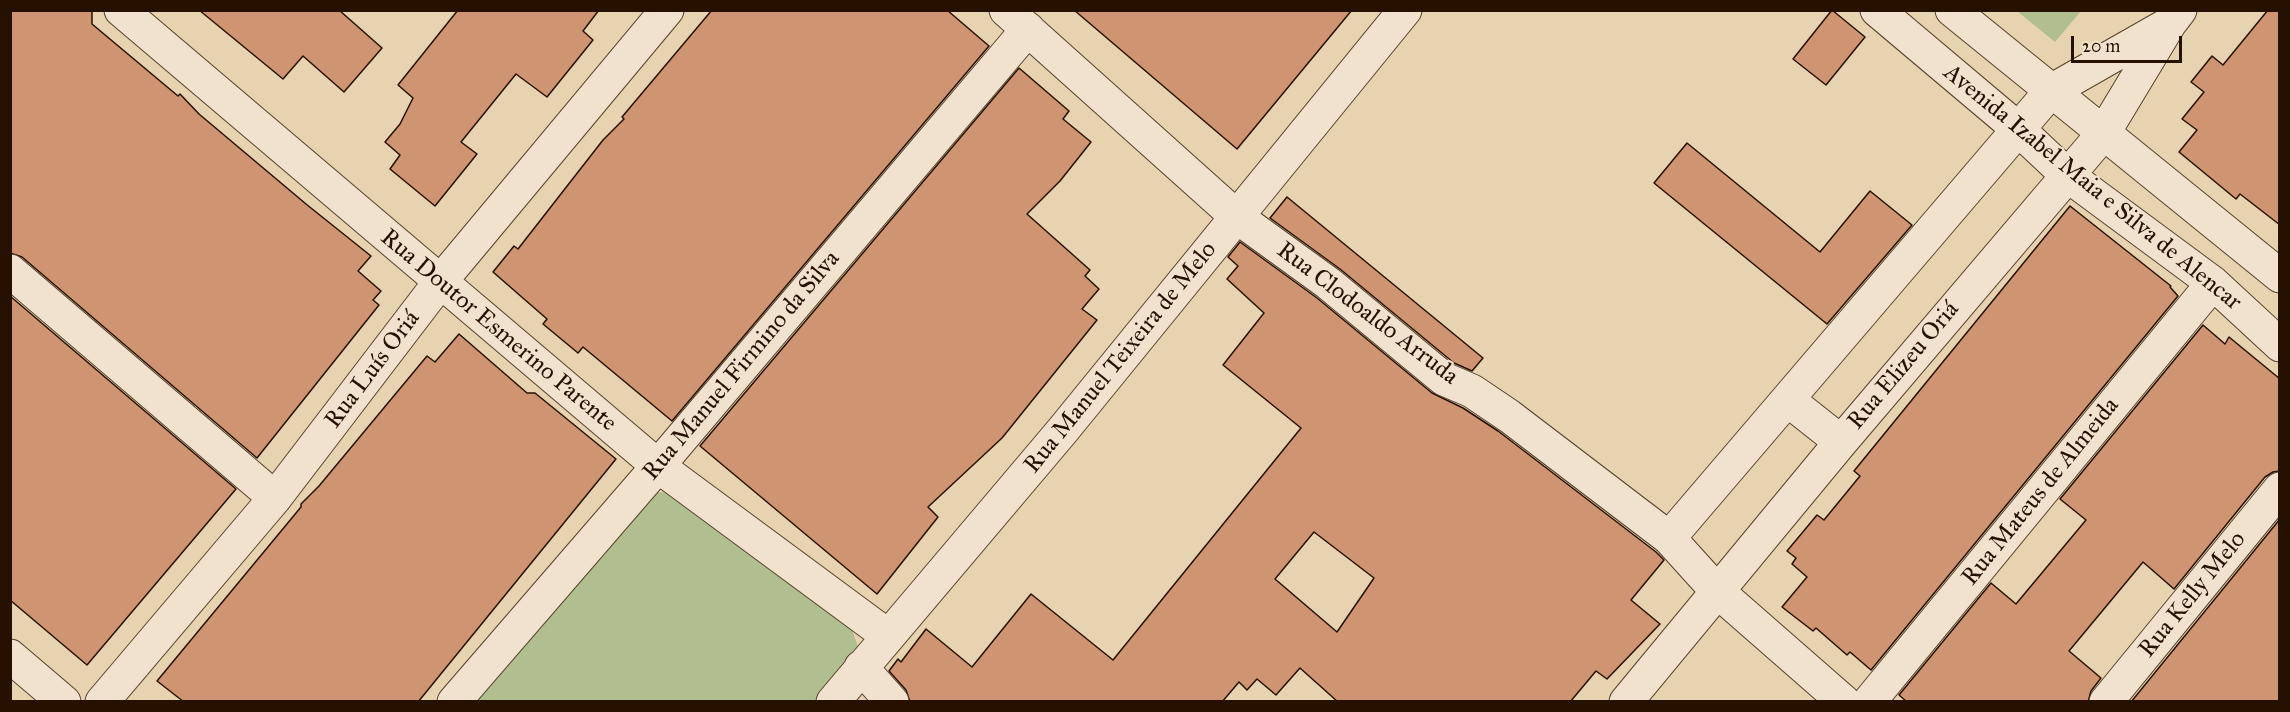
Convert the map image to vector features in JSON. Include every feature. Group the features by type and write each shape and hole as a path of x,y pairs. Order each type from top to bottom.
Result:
{"street":[{"name":"Rua Doutor Esmerino Parente","path":"121,10 658,466 888,636"},
{"name":"Rua Luís Oriá","path":"102,702 275,498 440,282 667,10"},
{"name":"Rua Manuel Teixeira de Melo","path":"833,702 1063,430 1405,10"},
{"name":"Avenida Izabel Maia e Silva de Alencar","path":"1876,10 2017,128 2067,175 2213,283 2280,345"},
{"name":"Avenida Izabel Maia e Silva de Alencar","path":"1954,12 2280,276"},
{"path":"1924,51 1954,12"},
{"name":"Rua Elizeu Oriá","path":"1669,538 2050,92 2175,17"},
{"name":"Rua Elizeu Oriá","path":"1626,702 1716,590 2103,134 2175,17"},
{"name":"Rua Clodoaldo Arruda","path":"1017,20 1237,217 1328,283 1444,379 1472,391 1509,416 1669,538 1716,590 1844,702"},
{"name":"Rua Manuel Firmino da Silva","path":"454,702 658,466 1017,20"},
{"path":"10,271 275,498"},
{"name":"Rua Mateus de Almeida","path":"1869,702 2213,283"},
{"path":"1788,400 1841,442"},
{"name":"Rua Kelly Melo","path":"2106,702 2280,489"},
{"path":"10,656 60,700"},
{"path":"861,667 892,702"}],"green space":[{"path":"2017,11 2081,11 2055,42"},
{"path":"670,492 851,627 860,652 818,701 471,702 649,493"}],"building":[{"path":"10,10 92,10 92,24 178,96 180,94 199,114 371,256 358,271 381,291 373,300 379,305 257,458 22,257 10,253"},
{"path":"199,10 339,10 382,48 344,92 303,56 283,79"},
{"path":"458,10 599,10 583,31 593,40 547,97 516,74 461,142 477,154 435,206 390,169 400,155 385,142 400,124 413,98 398,85"},
{"path":"712,10 947,10 989,46 672,421 583,347 578,353 543,324 547,319 493,272 514,246 518,249 603,140 624,119 622,117"},
{"path":"1074,10 1352,10 1237,149"},
{"path":"1832,10 1865,37 1826,85 1793,59"},
{"path":"2268,10 2280,10 2280,225 2240,194 2236,199 2179,152 2197,130 2182,119 2204,92 2191,82 2212,56 2223,65"},
{"path":"1019,68 1069,111 1063,119 1091,142 1060,181 1027,214 1090,270 1085,276 1099,289 1082,309 1097,320 1002,438 928,507 938,517 877,594 700,446"},
{"path":"1687,143 1820,252 1870,191 1912,225 1827,324 1654,183"},
{"path":"1287,197 1483,358 1472,371 1454,363 1340,269 1270,218"},
{"path":"2070,206 2171,286 2178,296 1871,670 1850,652 1847,655 1816,628 1813,631 1782,607 1807,577 1792,564 1796,558 1787,551 1817,515 1824,520 1860,476 1854,471"},
{"path":"1240,242 1317,298 1432,393 1463,408 1498,431 1664,560 1631,600 1660,624 1607,679 1596,671 1570,702 1338,702 1300,668 1276,695 1257,679 1247,690 1239,682 1222,702 910,702 906,690 889,671 898,659 901,662 926,629 972,667 1031,594 1113,660 1301,428 1223,365 1264,313 1227,279 1238,266 1228,257","holes":["1314,532 1374,578 1337,632 1275,579"]},
{"path":"10,296 236,489 87,665 10,600"},
{"path":"2203,325 2225,344 2229,337 2280,379 2280,471 2265,477 2174,589 2143,562 2069,651 2101,678 2091,691 2088,702 1907,702 1899,695 1991,583 2016,604 2086,520 2060,499"},
{"path":"459,334 527,393 535,393 616,459 418,702 184,702 157,681 301,507 301,504 319,486 427,356 435,362"},
{"path":"2280,519 2280,702 2131,702"}]}
